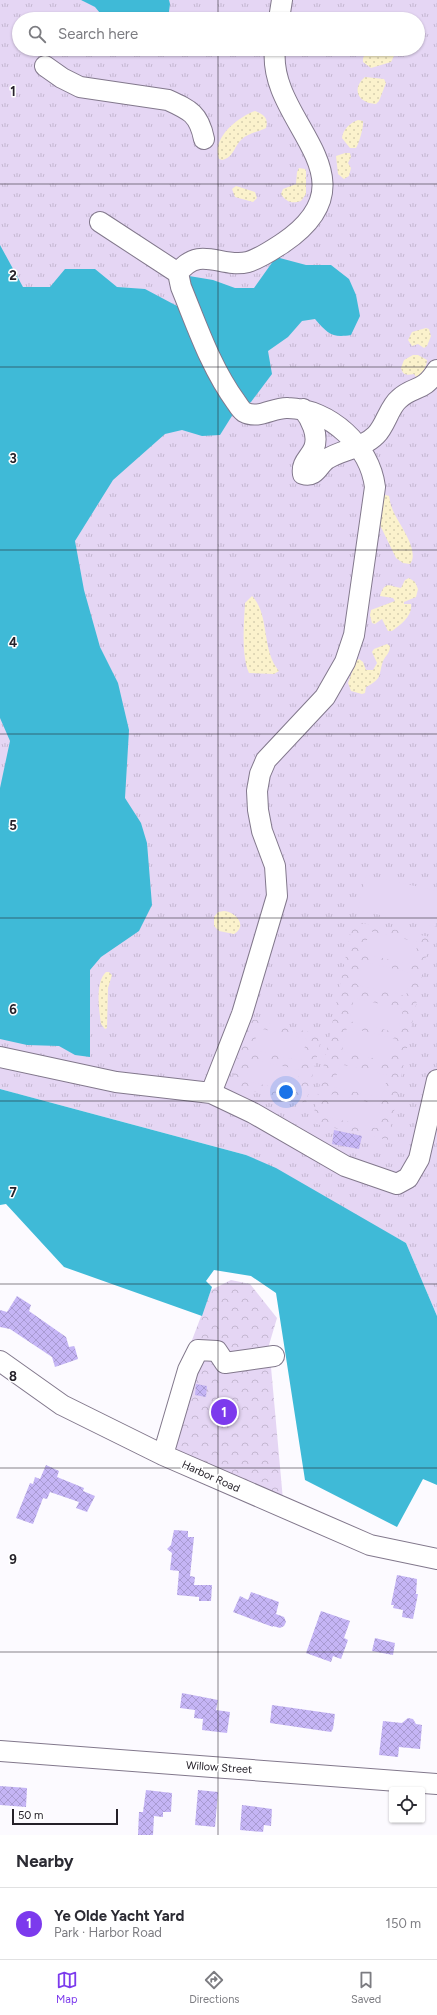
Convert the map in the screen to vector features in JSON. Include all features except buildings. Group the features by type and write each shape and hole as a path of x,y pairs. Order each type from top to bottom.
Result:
{"street":[{"path":"280,12 282,0"},
{"path":"180,280 185,263 195,259 248,262 259,257 294,235 313,216 319,204 323,187 321,172 313,150 279,85 275,69 275,56"},
{"path":"45,66 62,78 80,86 168,100 194,113 202,126 204,139"},
{"path":"100,222 180,280 223,385 243,412 255,415 286,408 303,409 318,414 336,425 360,447 373,473 375,488 354,635 345,662 325,697 266,760 260,774 257,791 258,810 262,831 275,866 277,896 242,1014 211,1093"},
{"path":"303,409 311,418 315,435 322,453 360,447 380,430 398,400 431,381 437,370"},
{"path":"0,1057 116,1082 211,1093 253,1113 345,1166 397,1184 408,1178 419,1160 437,1080"},
{"path":"163,1455 188,1370 198,1350 217,1351 225,1362 274,1356"},
{"name":"Harbor Road","path":"0,1361 62,1405 163,1455 370,1546 437,1559"},
{"name":"Willow Street","path":"0,1751 437,1784"}],"green space":[{"path":"0,0 437,0 437,1316 406,1243 246,1155 0,1089"},
{"path":"366,875 437,891 437,918 435,927 358,910"},
{"path":"353,921 430,937 388,1140 312,1123"},
{"path":"369,931 418,942 413,965 364,954"},
{"path":"362,961 411,973 406,996 357,985"},
{"path":"354,998 403,1009 398,1033 349,1021"},
{"path":"247,1018 322,1035 306,1103 231,1086"},
{"path":"347,1027 396,1039 390,1062 342,1051"},
{"path":"258,1028 307,1039 301,1061 253,1050"},
{"path":"251,1059 300,1070 295,1092 246,1081"},
{"path":"339,1064 388,1075 382,1098 334,1087"},
{"path":"332,1094 381,1105 376,1128 327,1117"},
{"path":"231,1280 250,1284 277,1318 269,1345 283,1500 163,1448 189,1348 211,1290"}],"sand":[{"path":"364,56 394,56 391,62 371,68 363,62"},
{"path":"365,77 384,79 386,83 379,101 376,104 365,101 358,95 358,86"},
{"path":"255,111 265,117 267,122 266,128 244,138 226,159 219,159 219,143 222,136 234,123"},
{"path":"358,120 363,121 361,135 356,148 350,148 342,138 347,127"},
{"path":"350,153 351,157 348,163 351,168 349,176 344,179 338,174 336,156"},
{"path":"299,168 305,169 306,171 306,194 301,201 290,202 281,194 283,189 296,184 297,172"},
{"path":"236,186 255,192 257,198 253,202 235,197 232,189"},
{"path":"426,328 429,329 431,336 427,346 424,348 418,344 412,346 408,340 412,332"},
{"path":"413,355 418,355 427,360 424,370 416,377 414,374 404,374 401,368 404,360"},
{"path":"382,494 389,496 394,514 407,536 413,558 410,564 403,563 396,558 380,525 378,511"},
{"path":"409,578 415,582 418,589 416,597 404,602 404,604 411,604 410,612 405,620 392,631 388,631 382,619 375,624 372,623 370,615 371,610 395,601 393,598 380,596 384,587 389,585 401,588 405,580"},
{"path":"252,596 258,604 261,612 270,653 273,662 279,671 274,674 249,673 246,666 244,639 245,603"},
{"path":"387,644 390,646 388,654 383,661 378,679 366,687 365,693 362,694 351,691 348,683 356,661 359,659 363,662 366,670 373,670 377,663 372,652 374,649"},
{"path":"224,911 233,914 239,920 240,927 234,934 219,931 214,926 214,917 218,912"},
{"path":"106,972 109,972 112,975 108,988 107,1028 105,1029 101,1024 99,1011 99,989 100,982"}],"water":[{"path":"81,0 169,0 170,4 169,12 99,12 95,7"},
{"path":"0,245 23,287 50,287 65,269 95,269 117,287 145,289 177,306 189,276 213,280 235,288 254,288 276,257 306,265 331,265 349,279 356,295 360,316 351,335 345,336 331,334 315,319 302,321 288,337 268,351 272,374 251,402 235,411 220,435 202,436 182,430 165,434 113,480 75,541 84,590 100,647 118,683 129,730 125,798 141,823 147,843 152,905 139,931 101,957 90,970 90,1057 75,1055 59,1046 27,1045 0,1039 0,788 10,741 0,718"},
{"path":"0,1089 246,1155 276,1168 406,1243 437,1316 437,1485 423,1479 397,1527 305,1480 276,1293 251,1276 214,1270 206,1281 212,1287 202,1316 64,1267 6,1204 0,1205"}],"place":[{"name":"Ye Olde Yacht Yard","path":"224,1412"}]}
